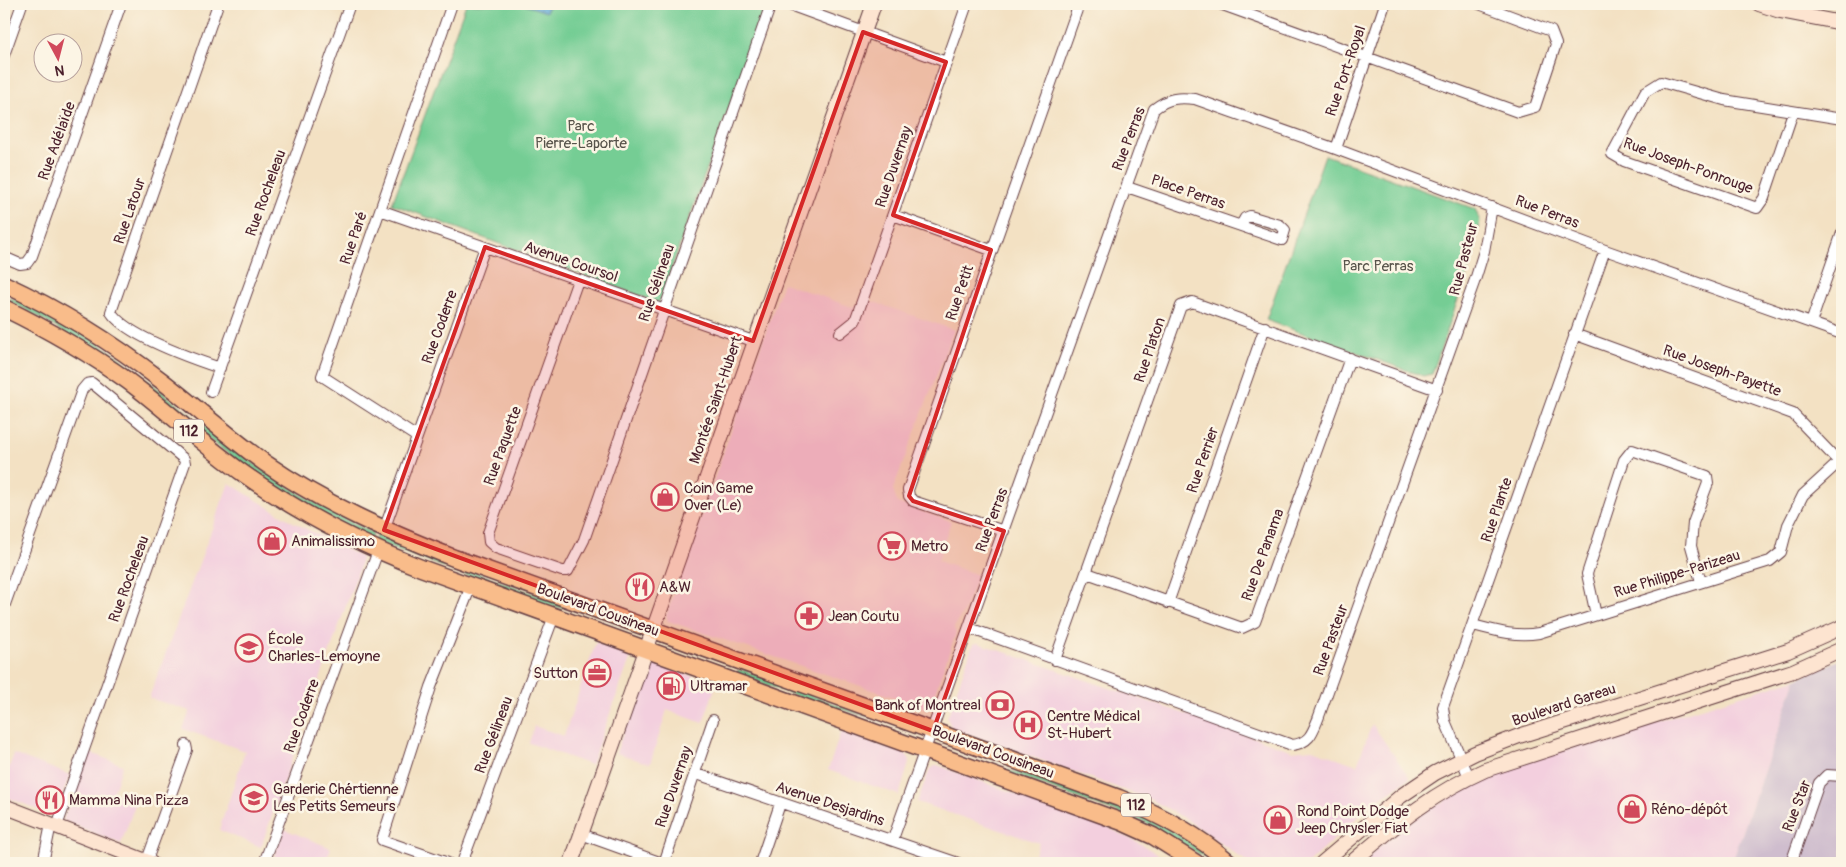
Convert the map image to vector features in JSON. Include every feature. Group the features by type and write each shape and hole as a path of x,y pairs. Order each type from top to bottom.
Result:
{"main road":[{"name":"Boulevard Cousineau","path":"4,284 55,310 113,345 161,380 226,434 282,474 328,502 384,530 933,730 1154,813 1200,840 1230,863"},
{"name":"Boulevard Cousineau","path":"4,308 71,344 121,377 224,460 270,492 331,528 378,551 1128,824 1153,836 1196,863"}],"street":[{"path":"4,55 22,4"},
{"name":"Rue Adélaïde","path":"4,257 20,264 27,263 32,256 122,4"},
{"name":"Rue Latour","path":"218,4 111,312 138,333 220,368"},
{"name":"Rue Rocheleau","path":"211,392 350,4"},
{"name":"Rue Paré","path":"417,437 322,376 452,4"},
{"name":"Rue Gélineau","path":"568,571 584,540 771,4"},
{"path":"787,4 946,62"},
{"name":"Montée Saint-Hubert","path":"571,863 753,341 874,4"},
{"name":"Rue Duvernay","path":"840,333 855,321 967,4"},
{"name":"Rue Petit","path":"1004,531 913,501 908,490 1079,4"},
{"path":"1220,4 1518,112 1535,107 1556,44 1551,31 1479,4"},
{"name":"Rue Port-Royal","path":"1336,149 1385,4"},
{"path":"1759,4 1780,12 1842,23"},
{"name":"Rue Joseph-Ponrouge","path":"1793,112 1764,198 1757,208 1624,161 1612,154 1646,92 1662,82 1724,100 1842,119"},
{"name":"Rue Perras","path":"893,839 1154,108 1165,100 1179,97 1194,99 1336,149 1605,250 1842,334"},
{"name":"Place Perras","path":"1126,187 1241,225"},
{"name":"Rue Pasteur","path":"969,628 1292,745 1302,744 1308,739 1316,726 1437,390 1484,251 1492,207"},
{"name":"Avenue Coursol","path":"380,210 753,341"},
{"path":"893,215 991,250"},
{"path":"1811,323 1842,236"},
{"name":"Rue Coderre","path":"384,530 485,247"},
{"name":"Rue Plante","path":"1468,778 1445,721 1443,707 1605,250"},
{"name":"Rue Paquette","path":"568,571 562,571 496,548 489,542 488,533 578,280"},
{"name":"Rue Platon","path":"1055,660 1181,306 1192,302 1437,390"},
{"name":"Rue Perrier","path":"1168,603 1266,327"},
{"name":"Rue Joseph-Payette","path":"1574,334 1793,414 1841,464"},
{"name":"Rue De Panama","path":"1087,573 1242,628 1255,622 1350,358"},
{"name":"Rue Rocheleau","path":"4,607 82,390 87,384 92,383 184,459 186,463 54,825 43,863"},
{"path":"1596,614 1587,574 1624,460 1632,450 1707,476 1708,483 1693,523 1691,546 1701,582"},
{"name":"Rue Philippe-Parizeau","path":"1472,625 1524,636 1770,561 1781,552 1788,525 1803,495 1841,464"},
{"name":"Rue Coderre","path":"264,863 378,551"},
{"path":"448,863 382,840 431,687 471,586"},
{"name":"Rue Gélineau","path":"462,863 554,616"},
{"name":"Boulevard Gareau","path":"1322,863 1401,796 1462,760 1520,736 1788,651 1842,627"},
{"path":"1351,863 1409,813 1468,778 1503,763 1793,671 1842,649"},
{"name":"Rue Duvernay","path":"581,834 663,863 713,720"},
{"path":"4,806 148,863 187,750 186,746"},
{"name":"Avenue Desjardins","path":"694,773 780,804 893,839 958,863"},
{"name":"Rue Star","path":"1791,863 1820,783 1827,775 1842,776"},
{"path":"760,863 780,804"}],"highlighted area":[{"path":"863,32 946,62 893,215 991,250 909,496 913,501 1004,531 933,731 384,530 485,247 753,341"}],"shaded area":[{"path":"783,283 852,307 871,301 954,330 893,489 897,503 951,521 938,561 978,575 965,608 954,628 956,633 929,709 668,621 666,616"},
{"name":"École Charles-Lemoyne","path":"229,483 291,521 361,557 360,566 261,847 219,830 245,751 183,729 190,711 149,698"},
{"path":"596,642 628,654 630,659 591,765 529,743 534,726 564,736"},
{"path":"978,643 1293,751 1312,749 1357,765 1372,724 1410,778 1373,803 1308,863 1249,863 1186,819 1152,800 952,728 947,718 973,644"},
{"path":"1842,659 1842,863 1732,863 1796,679"},
{"path":"652,661 716,685 703,723 667,710 650,764 616,753 648,664"},
{"path":"1796,679 1732,863 1365,863 1374,851 1421,814 1457,793 1519,764"},
{"path":"841,731 906,754 910,760 899,795 828,770"},
{"path":"88,752 123,765 113,793 136,802 121,844 63,820"},
{"path":"14,754 70,775 54,816 4,796 4,781"},
{"path":"937,765 1109,828 1141,844 1171,863 1032,863 1039,843 917,802 930,769"},
{"path":"284,829 331,848 325,863 272,863"}],"green space":[{"name":"Parc Pierre-Laporte","path":"466,4 766,4 659,303 392,204"},
{"name":"Parc Perras","path":"1325,155 1475,209 1480,221 1469,268 1432,374 1423,376 1266,320"},
{"path":"10,298 41,310 97,342 244,457 316,503 373,533 371,539 266,481 103,359 73,338 9,301"},
{"path":"377,535 564,605 563,608 548,606 374,541"},
{"path":"738,670 746,671 870,717 816,703 737,674"},
{"path":"1004,771 1049,780 1113,802 1173,831 1212,858 1210,860 1146,823"}],"water":[{"path":"522,4 549,4 546,12"}],"place":[{"name":"Coin Game Over (Le)","path":"665,497"},
{"name":"Animalissimo","path":"272,541"},
{"name":"Metro","path":"892,546"},
{"name":"A&W","path":"640,587"},
{"name":"Jean Coutu","path":"809,616"},
{"name":"École Charles-Lemoyne","path":"249,648"},
{"name":"Sutton","path":"597,673"},
{"name":"Ultramar","path":"671,686"},
{"name":"Bank of Montreal","path":"1000,705"},
{"name":"Centre Médical St-Hubert","path":"1028,725"},
{"name":"Garderie Chértienne Les Petits Semeurs","path":"254,798"},
{"name":"Mamma Nina Pizza","path":"50,800"},
{"name":"Réno-dépôt","path":"1632,809"},
{"name":"Rond Point Dodge Jeep Chrysler Fiat","path":"1278,820"}]}
